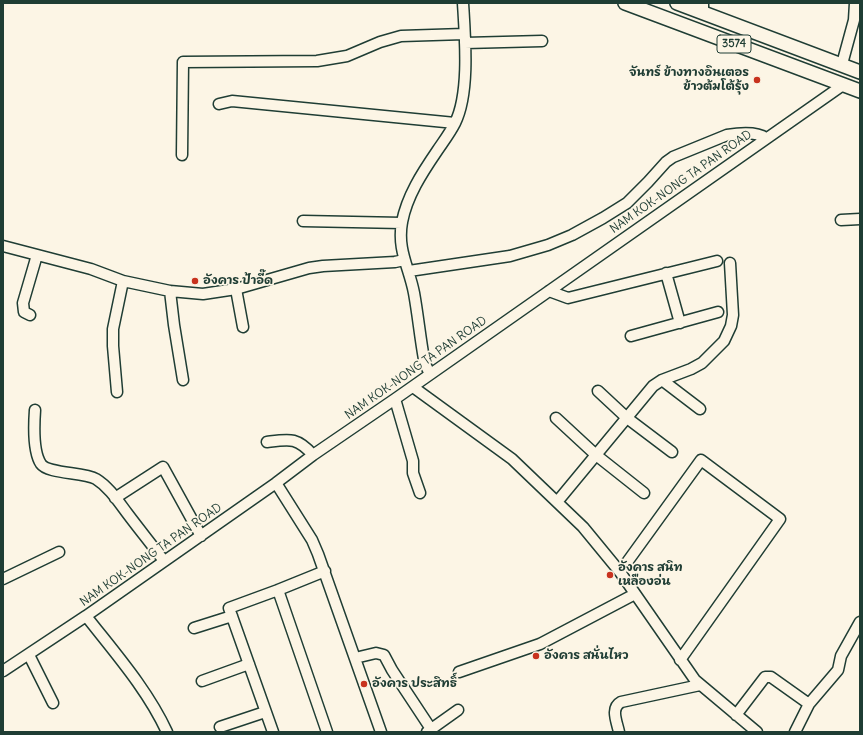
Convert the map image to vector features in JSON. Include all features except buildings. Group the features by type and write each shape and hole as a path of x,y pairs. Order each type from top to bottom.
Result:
{"main road":[{"name":"3574","path":"625,3 860,91"},
{"name":"3574","path":"677,3 703,8 850,68"},
{"path":"843,85 850,68"}],"street":[{"path":"430,374 424,359 414,293 409,271 401,250 402,223 418,179 455,122 462,97 464,38 463,3"},
{"path":"850,68 855,3"},
{"path":"182,155 183,62 317,61 348,56 380,42 402,36 542,41"},
{"name":"NAM KOK-NONG TA PAN ROAD","path":"3,671 29,655 201,536 843,85"},
{"path":"219,104 232,101 246,102 455,122"},
{"path":"409,271 510,256 548,245 572,235 627,203 666,162 679,154 734,134 759,134 766,138"},
{"path":"841,220 860,219"},
{"path":"303,222 402,223"},
{"path":"3,246 92,269 123,281 170,291 203,294 236,289 309,268 395,262 404,260"},
{"path":"30,315 24,312 23,303 37,254"},
{"path":"549,291 568,298 717,261"},
{"path":"557,502 653,386 662,380 691,369 702,363 724,341 732,326 733,315 730,263"},
{"path":"666,273 680,322"},
{"path":"118,392 113,346 113,329 123,281"},
{"path":"236,289 243,327"},
{"path":"170,291 183,380"},
{"path":"631,336 718,312"},
{"path":"662,380 700,409"},
{"path":"413,387 512,459 583,527 620,572 680,660 700,685 754,731"},
{"path":"598,391 627,418 672,452"},
{"path":"395,399 412,461 413,473 420,493"},
{"path":"35,410 34,430 38,457 42,465 49,469 90,476 97,480 115,498 164,561"},
{"path":"556,418 596,455 644,492"},
{"path":"268,442 295,441 305,446 313,456"},
{"path":"620,572 700,460 780,519 680,660"},
{"path":"115,498 162,467 201,536"},
{"path":"276,483 312,540 325,571 381,732"},
{"path":"3,579 59,552"},
{"path":"273,732 229,608 325,571"},
{"path":"278,590 327,732"},
{"path":"459,672 540,644 635,594"},
{"path":"86,616 140,685 154,707 166,732"},
{"path":"194,628 232,616"},
{"path":"795,732 809,704 838,670 842,656 860,622"},
{"path":"355,658 376,653 384,655 429,731 458,710"},
{"path":"29,655 53,703"},
{"path":"202,681 249,664"},
{"path":"736,715 765,677 771,677 809,704"},
{"path":"619,732 614,710 616,704 700,685"},
{"path":"220,727 266,712"}],"place":[{"name":"จันทร์ ข้างทางอินเตอร ข้าวต้มโต้รุ้ง","path":"757,80"},
{"name":"อังคาร ป้าอี๊ด","path":"195,281"},
{"name":"อังคาร สนิท เหลืองอ่น","path":"610,575"},
{"name":"อังคาร สนั่นไหว","path":"536,656"},
{"name":"อังคาร ประสิทธิ์","path":"364,684"}]}
